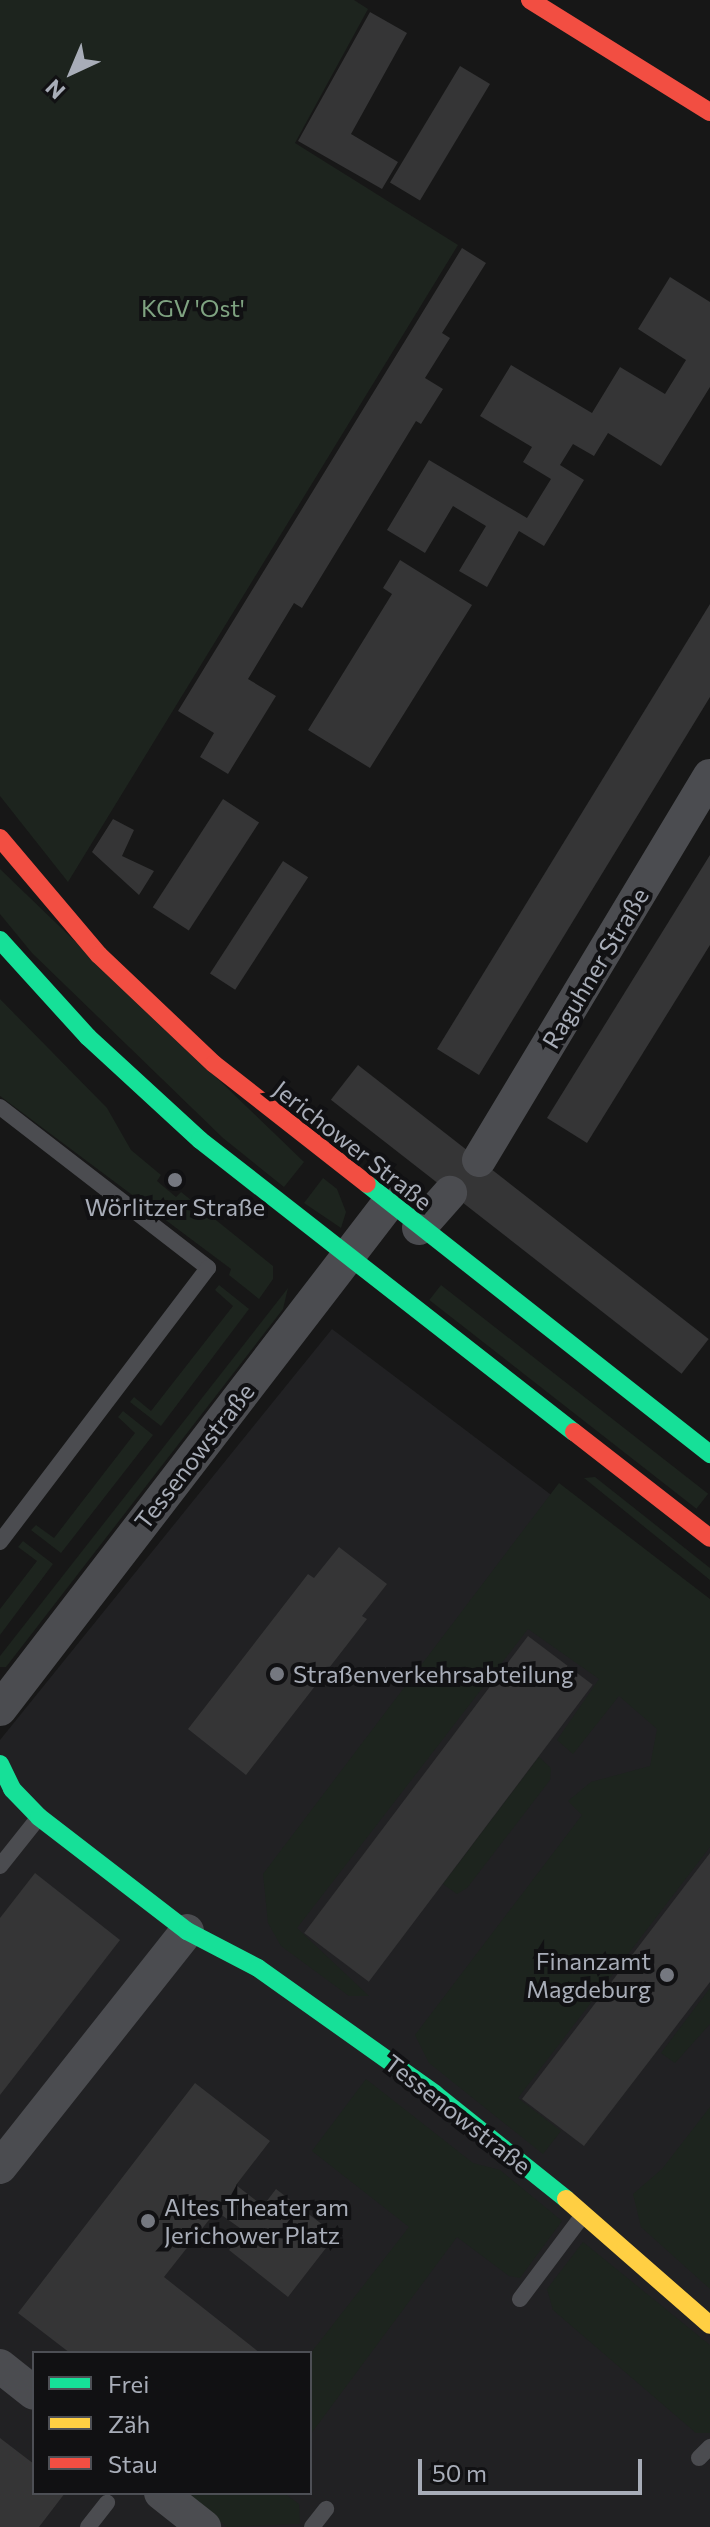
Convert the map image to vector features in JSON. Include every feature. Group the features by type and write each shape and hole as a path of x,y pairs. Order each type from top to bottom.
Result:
{"main road":[{"path":"530,0 710,112"},
{"name":"Jerichower Straße","path":"0,838 70,924 168,1023 388,1204 710,1454"},
{"path":"0,940 88,1037 154,1098 347,1257 710,1538"},
{"name":"Tessenowstraße","path":"0,1764 12,1789 39,1817 187,1931 258,1968 367,2043 584,2214 710,2325"}],"street":[{"name":"Raguhner Straße","path":"479,1160 710,776"},
{"path":"419,1228 450,1193"},
{"name":"Tessenowstraße","path":"2,1701 388,1204"},
{"path":"0,2167 187,1931"},
{"path":"0,2366 32,2391"},
{"path":"164,2495 204,2527"}],"lane":[{"path":"0,1107 208,1268 0,1542"},
{"path":"0,1866 39,1817"},
{"path":"520,2299 584,2214"},
{"path":"88,2527 107,2503"},
{"path":"312,2527 326,2509"}],"shaded area":[{"path":"332,1329 710,1615 710,2527 0,2527 0,1740"}],"green space":[{"name":"KGV 'Ost'","path":"0,0 354,0 368,9 295,143 458,245 68,882 0,796"},
{"path":"0,869 304,1162 284,1187 223,1138 32,953 0,914"},
{"path":"0,999 107,1108 131,1150 161,1175 157,1181 176,1197 181,1192 273,1266 273,1279 259,1299 229,1275 231,1269 0,1096"},
{"path":"323,1178 337,1189 346,1212 341,1228 304,1203"},
{"path":"219,1285 249,1309 161,1426 130,1402 134,1397 151,1411 233,1306 215,1290"},
{"path":"441,1285 708,1494 696,1509 429,1300"},
{"path":"288,1288 283,1309 6,1667 0,1667 0,1656"},
{"path":"123,1411 153,1435 61,1553 31,1530 36,1525 54,1538 135,1433 118,1417"},
{"path":"595,1477 710,1568 710,1580 584,1478"},
{"path":"559,1483 710,1599 710,1847 518,2098 561,2131 543,2154 429,2063 415,2035 582,1815 568,1801 591,1782 650,1766 657,1729 619,1696 573,1754 557,1740 599,1679 528,1629 297,1928 369,1996 349,1996 281,1946 268,1923 263,1874"},
{"path":"23,1541 53,1564 0,1635 0,1609 37,1561 18,1547"},
{"path":"539,1757 551,1768 550,1780 467,1888 457,1894 443,1884"},
{"path":"710,1988 710,2024 675,2063 661,2053"},
{"path":"366,2079 473,2163 500,2170 562,2221 520,2278 509,2276 457,2237 312,2432 312,2351 409,2227 312,2151"},
{"path":"710,2107 710,2289 641,2227 633,2194 662,2169"},
{"path":"583,2242 710,2345 710,2433 696,2433 553,2310 547,2289"},
{"path":"186,2495 287,2495 299,2504 300,2524 227,2527"}],"building":[{"path":"370,12 407,33 351,134 398,162 382,189 298,141"},
{"path":"460,66 490,84 420,201 390,183"},
{"path":"462,248 486,263 442,333 450,338 425,378 443,389 421,424 416,421 302,608 294,603 248,679 276,696 228,774 200,757 214,733 178,711"},
{"path":"670,277 710,302 710,387 661,466 608,433 594,456 573,444 560,465 584,480 544,546 519,531 487,587 459,571 486,526 453,506 425,553 387,530 429,460 527,518 551,479 523,462 532,447 480,416 511,365 592,413 620,367 665,394 686,360 638,329"},
{"path":"400,560 472,605 370,768 308,730 392,594 383,588"},
{"path":"710,604 710,697 479,1075 437,1049"},
{"path":"223,799 259,822 189,931 153,907"},
{"path":"113,819 134,830 122,856 154,871 139,895 92,852"},
{"path":"710,855 710,945 587,1143 547,1118"},
{"path":"283,861 308,877 235,990 210,973"},
{"path":"358,1065 709,1339 682,1374 331,1100"},
{"name":"Straßenverkehrsabteilung","path":"339,1547 387,1584 362,1616 367,1619 246,1775 188,1729 308,1574 314,1578"},
{"path":"528,1636 593,1685 369,1982 304,1933"},
{"path":"710,1853 710,1982 584,2146 522,2099"},
{"path":"35,1873 120,1940 0,2095 0,1918"},
{"name":"Altes Theater am Jerichower Platz","path":"195,2083 270,2141 236,2185 263,2206 276,2189 336,2235 288,2297 229,2250 244,2231 216,2211 164,2277 257,2351 67,2351 18,2313"},
{"path":"0,2438 32,2462 32,2495 63,2495 39,2527 0,2527"}],"traffic: fast":[{"path":"0,940 88,1037 200,1140 574,1432"},
{"path":"367,1184 710,1454"},
{"path":"0,1764 12,1789 39,1817 187,1931 258,1968 435,2094 566,2199"}],"traffic: slow":[{"path":"566,2199 710,2325"}],"traffic: jam":[{"path":"530,0 710,112"},
{"path":"0,838 99,955 214,1064 367,1184"},
{"path":"574,1432 710,1538"}],"place":[{"name":"Wörlitzer Straße","path":"175,1180"},
{"name":"Straßenverkehrsabteilung","path":"277,1674"},
{"name":"Finanzamt Magdeburg","path":"667,1975"},
{"name":"Altes Theater am Jerichower Platz","path":"148,2221"}]}
